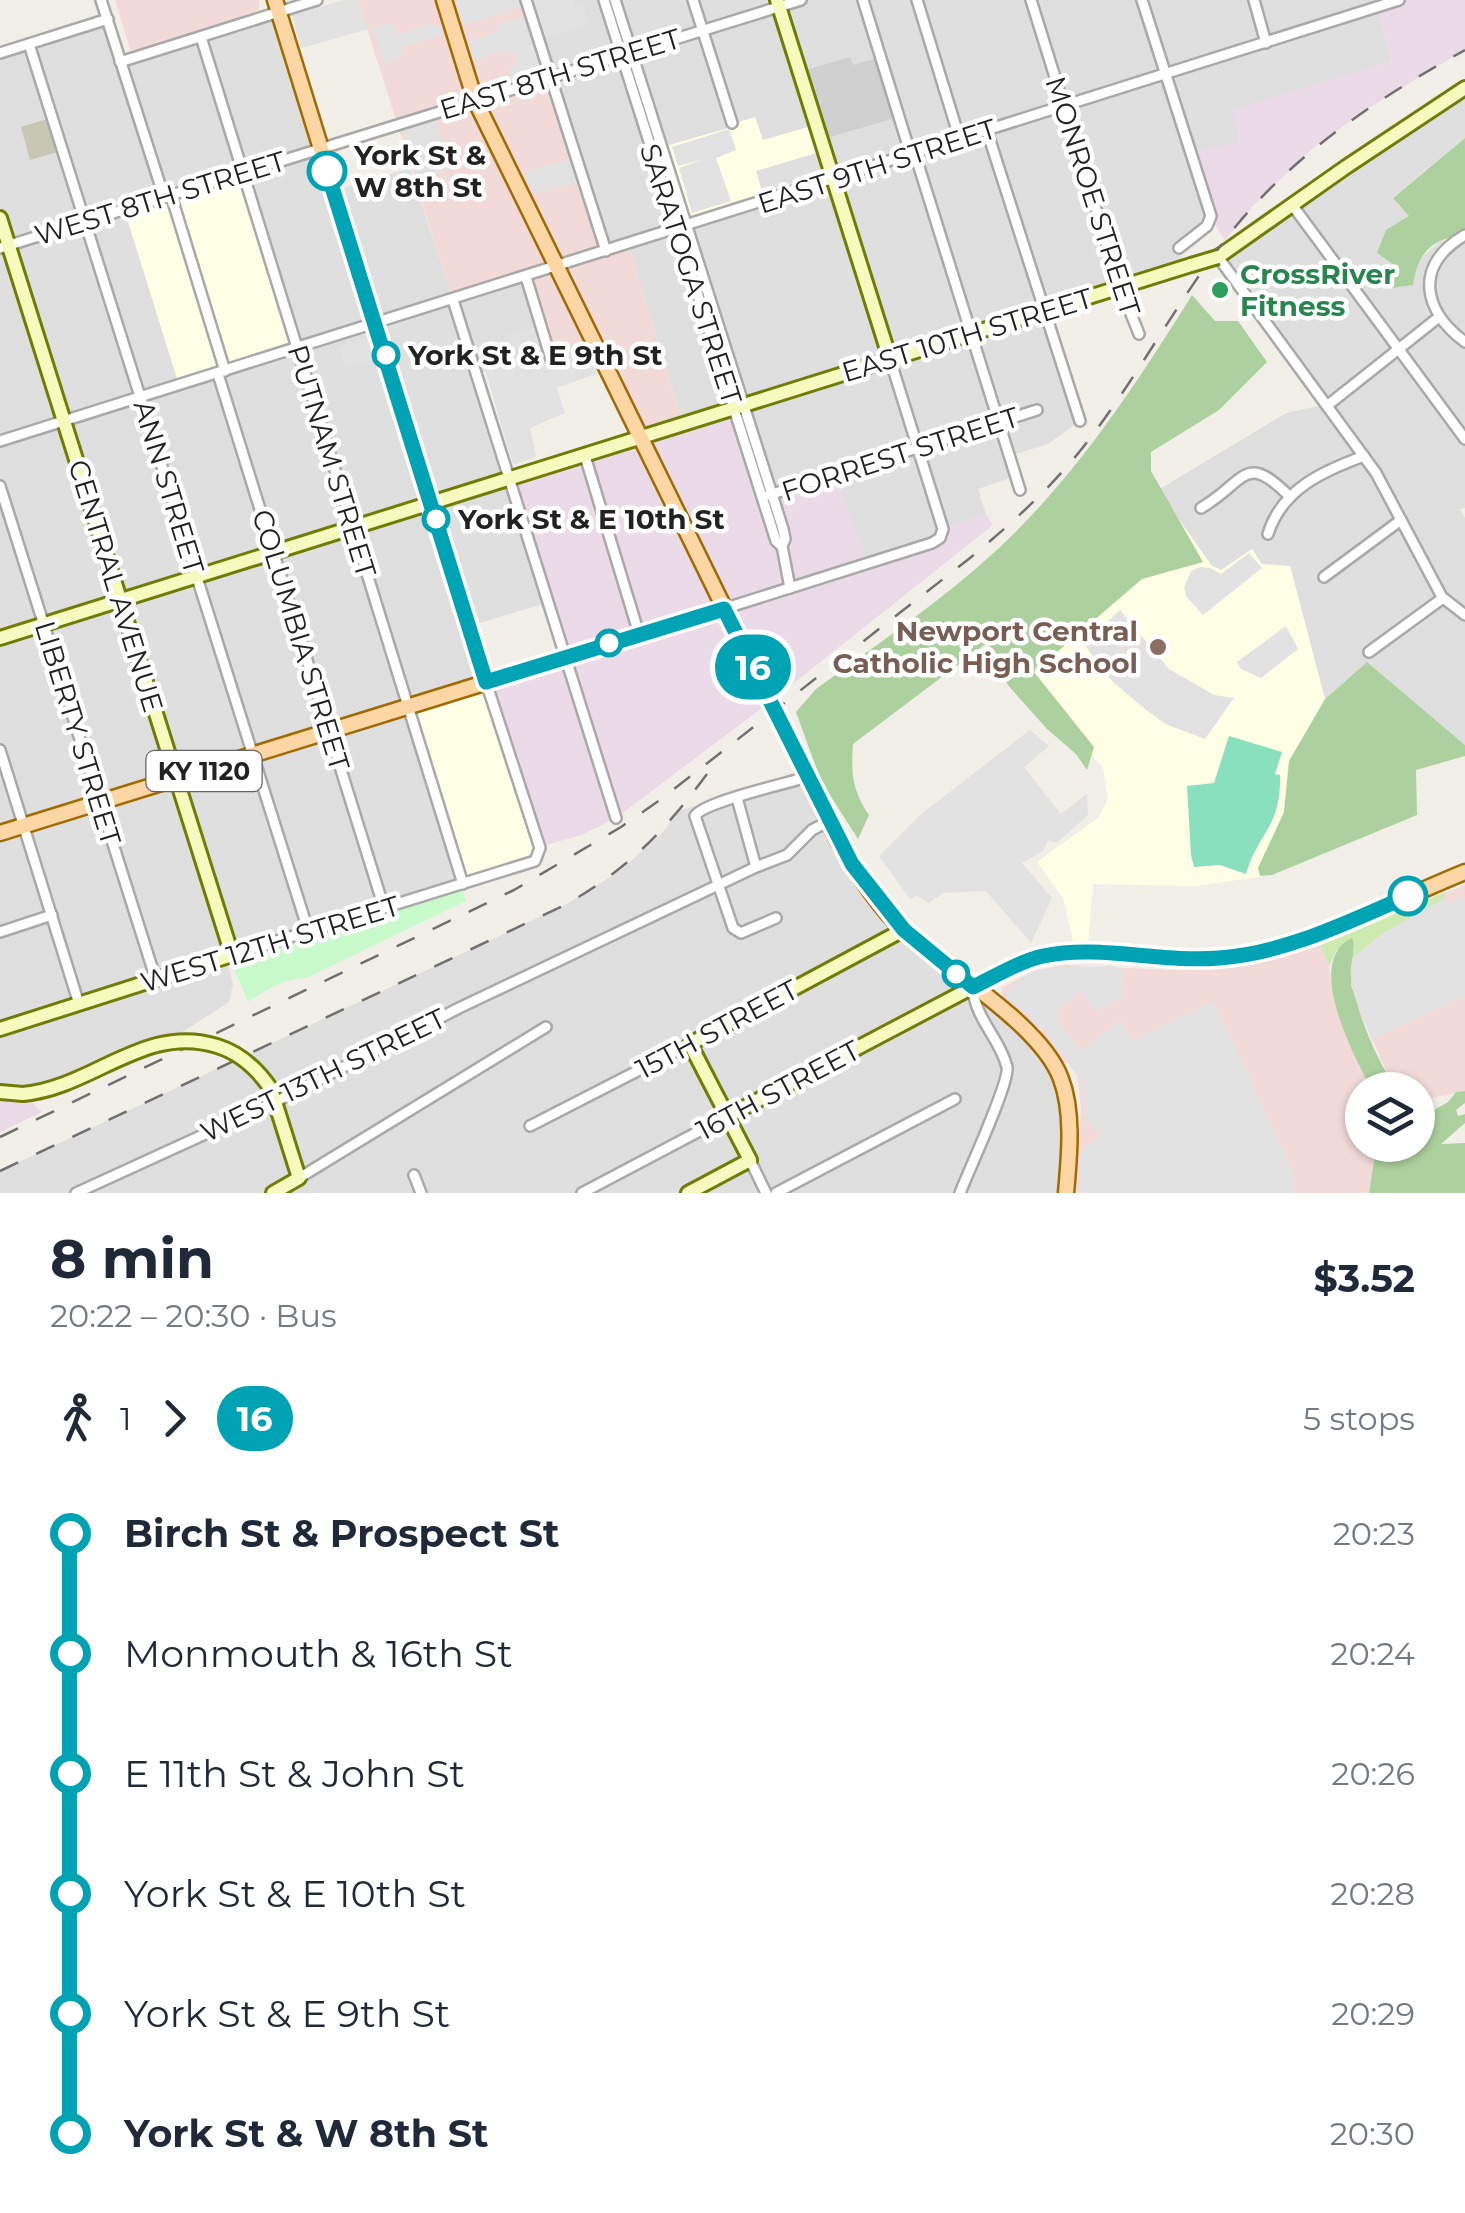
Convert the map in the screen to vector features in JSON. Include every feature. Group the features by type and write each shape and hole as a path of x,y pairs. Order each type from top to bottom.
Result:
{"main road":[{"path":"444,0 475,100 829,821 866,885 904,930 1035,1040 1060,1074 1068,1111 1066,1193"},
{"path":"276,6 486,682 724,609"},
{"name":"KY 1120","path":"0,834 486,682"},
{"path":"973,987 1015,966 1054,954 1180,960 1224,958 1293,944 1465,872"}],"street":[{"path":"100,0 167,196"},
{"path":"120,62 201,38 276,6 317,0"},
{"path":"526,0 606,251"},
{"name":"SARATOGA STREET","path":"604,0 627,54"},
{"name":"SARATOGA STREET","path":"615,0 627,54 767,496 776,542 782,546 790,588"},
{"path":"693,0 732,123"},
{"name":"EAST 8TH STREET","path":"320,148 627,54 778,3 801,0"},
{"path":"862,0 908,146 915,154 1020,490"},
{"path":"917,0 960,140"},
{"name":"MONROE STREET","path":"1031,0 1120,286 1139,334"},
{"path":"1142,0 1210,216 1207,226 1179,248"},
{"path":"1254,0 1266,43"},
{"name":"EAST 9TH STREET","path":"0,441 1399,0"},
{"path":"724,609 932,543 940,538 943,529 778,3"},
{"path":"0,53 108,19"},
{"name":"PUTNAM STREET","path":"201,38 464,884"},
{"name":"ANN STREET","path":"28,44 308,930"},
{"name":"EAST 10TH STREET","path":"0,638 1218,258 1346,166 1465,88"},
{"path":"987,131 1080,421"},
{"name":"WEST 8TH STREET","path":"4,246 320,148"},
{"name":"COLUMBIA STREET","path":"167,196 384,908"},
{"path":"1293,206 1465,439"},
{"name":"CENTRAL AVENUE","path":"0,218 4,246 65,420 232,955"},
{"path":"1465,235 1444,251 1430,280 1431,298 1440,317 1465,342"},
{"path":"1218,258 1364,456 1443,598 1465,615"},
{"path":"526,277 551,360"},
{"path":"454,300 616,818"},
{"path":"1328,405 1440,317"},
{"name":"FORREST STREET","path":"767,496 1037,410"},
{"path":"585,456 639,634"},
{"path":"1268,534 1272,521 1290,497 1311,479 1364,456"},
{"path":"1201,508 1251,472 1268,475 1290,497"},
{"name":"LIBERTY STREET","path":"0,486 156,980"},
{"path":"1324,577 1401,520"},
{"path":"1369,652 1443,598"},
{"name":"WEST 12TH STREET","path":"0,1029 535,860 540,848 486,682"},
{"path":"0,750 79,1004"},
{"path":"776,918 741,933 730,923 696,812 712,803 807,777"},
{"path":"737,798 756,867"},
{"name":"WEST 13TH STREET","path":"76,1193 273,1096 787,855 812,830 829,821"},
{"path":"0,932 52,915"},
{"name":"15TH STREET","path":"530,1126 904,930"},
{"path":"960,1193 1008,1071 973,1002 973,987"},
{"name":"16TH STREET","path":"582,1193 973,987"},
{"path":"273,1193 546,1027"},
{"path":"0,1092 23,1094 66,1084 159,1042 185,1040 227,1050 254,1068 273,1096 299,1178"},
{"path":"690,1044 766,1193"},
{"path":"776,1193 955,1099"},
{"path":"688,1193 750,1160"},
{"path":"414,1175 421,1193"}],"shaded area":[{"path":"115,0 259,0 259,10 135,53 130,49"},
{"path":"344,0 358,0 368,29 301,48 292,15"},
{"path":"358,0 526,0 606,250 628,244 684,425 640,439 596,347 551,359 526,277 453,300"},
{"path":"456,0 520,0 523,6 464,25"},
{"path":"526,0 1399,0 1378,8 1392,61 1233,111 1240,142 1211,219 1179,248 1184,267 1045,311 1080,421 1048,444 1010,456 1016,476 978,489 986,514 944,529 940,538 867,563 863,552 772,494 684,425 628,245 606,251"},
{"path":"533,0 573,0 575,7 583,5 589,24 546,38"},
{"path":"1399,0 1465,0 1465,50 1365,110 1311,150 1253,206 1225,240 1211,219 1191,153 1240,141 1232,110 1392,61 1378,8"},
{"path":"278,12 334,191 410,168 453,299 526,277 549,349 477,374 549,602 470,626 484,671 463,884 226,959 233,984 229,1002 170,1040 66,1084 0,1092 0,53 108,19 120,61"},
{"path":"528,16 544,69 512,78 509,67 519,63 516,52 505,55 503,51 473,60 469,41 498,32 496,24"},
{"path":"392,22 397,35 432,24 443,34 401,48 403,57 384,63 373,28"},
{"path":"850,57 853,65 880,57 899,117 819,140 798,72"},
{"path":"1465,88 1465,138 1393,197 1409,216 1398,267 1412,285 1418,261 1440,241 1465,234 1465,508 1460,509 1465,518 1465,745 1367,662 1325,699 1290,567 1221,570 1211,566 1158,490 1286,413 1328,404 1218,257"},
{"path":"755,117 763,140 815,125 823,151 756,171 765,201 687,226 662,147"},
{"path":"47,119 57,152 30,160 21,127"},
{"path":"436,120 452,169 420,179 404,130"},
{"path":"729,129 736,150 716,158 731,201 692,213 679,168 701,160 678,166 672,147"},
{"path":"571,158 576,182 535,194 525,172"},
{"path":"243,172 297,349 179,385 124,209"},
{"path":"542,326 551,359 582,351 598,373 557,388 565,413 530,428 536,457 513,465 485,369 514,361 512,354 501,357 500,352 511,348 506,335"},
{"path":"368,337 375,359 345,368 338,347"},
{"path":"743,406 772,494 835,475 868,562 932,543 943,529 986,514 993,525 616,818 581,835 540,847 408,706 566,656 509,479"},
{"name":"Newport Central Catholic High School","path":"1114,428 1212,566 1221,570 1252,549 1262,564 1290,566 1325,699 1272,875 1196,886 1093,884 1087,954 1076,954 1063,898 1037,862 1099,817 1108,798 1103,768 961,596"},
{"path":"1249,553 1262,568 1203,615 1186,596 1184,587 1191,571 1210,568 1221,574"},
{"path":"1120,610 1169,669 1214,695 1234,698 1205,739 1165,724 1140,705 1112,681 1084,644"},
{"path":"1286,626 1298,649 1261,678 1241,669 1237,662"},
{"path":"486,682 538,855 463,884 408,706"},
{"path":"1030,730 1049,746 1024,767 1061,814 1087,794 1088,815 1057,843 1048,840 1043,851 1022,863 1052,898 1031,943 986,891 943,893 929,903 917,896 910,899 879,856 920,815"},
{"path":"807,777 884,909 1017,1024 1064,1088 1062,1193 0,1193 0,1171 565,905 620,871 662,833 680,810"},
{"path":"1465,885 1465,1091 1435,1097 1435,1072 1387,1072 1355,1001 1350,969 1355,947 1350,932"},
{"path":"1465,896 1465,996 1372,1040 1351,986 1352,959 1380,935 1443,899 1446,904"},
{"path":"1320,945 1329,966 1336,1008 1364,1072 1345,1072 1345,1162 1374,1162 1369,1193 1075,1193 1081,1109 1077,1074 1070,1064 1063,1062 1039,1028 1001,996 1003,987 1034,971 1063,965 1170,970 1255,963"},
{"path":"1115,966 1123,973 1121,1000 1096,1011 1080,991 1058,1010 1058,1020 1081,1051 1121,1020 1132,1041 1214,1001 1285,1153 1294,1178 1294,1193 1079,1193 1081,1151 1100,1137 1087,1119 1082,1082 1043,1029 1008,998 1008,989 1034,971"},
{"path":"0,1092 23,1094 42,1112 0,1132"}],"green space":[{"path":"1465,138 1465,234 1428,249 1413,285 1391,288 1397,267 1377,253 1386,230 1409,216 1393,198"},
{"path":"1192,295 1215,321 1238,321 1267,362 1219,410 1151,452 1151,471 1203,562 1142,579 1034,672 1094,747 1087,770 1007,684 1006,664 987,643 853,744 854,781 869,815 858,839 821,781 796,712 816,689 955,586 1027,521 1103,428"},
{"path":"1367,662 1465,745 1465,756 1416,770 1417,815 1272,875 1260,876 1258,868 1284,812 1289,761 1325,699"},
{"path":"1229,736 1282,752 1275,774 1280,775 1277,807 1246,874 1220,865 1194,867 1191,855 1187,786 1214,783"},
{"path":"462,891 466,901 248,1002 231,960 372,913"},
{"path":"1443,893 1443,899 1380,935 1352,959 1355,947 1336,951 1329,966 1320,945"},
{"path":"1352,938 1351,977 1358,1006 1386,1072 1363,1072 1345,1033 1332,987 1332,967 1338,950"},
{"path":"1465,1091 1465,1103 1456,1110 1458,1116 1465,1114 1465,1123 1441,1144 1465,1143 1465,1193 1369,1193 1374,1162 1435,1162 1435,1109 1456,1092"}],"railway":[{"path":"0,1137 514,890 660,800 1015,519 1084,446 1216,252 1260,199 1342,127 1465,50"},
{"path":"0,1171 565,905 608,878 644,848 707,774"}],"bus line":[{"name":"16","path":"327,171 486,682 724,609 852,864 904,930 973,987 1029,960 1054,954 1180,960 1256,953 1293,944 1408,896"}],"place":[{"name":"York St & W 8th St","path":"327,171"},
{"name":"CrossRiver Fitness","path":"1220,290"},
{"name":"York St & E 9th St","path":"386,355"},
{"name":"York St & E 10th St","path":"436,519"},
{"name":"Newport Central Catholic High School","path":"1158,647"}]}
